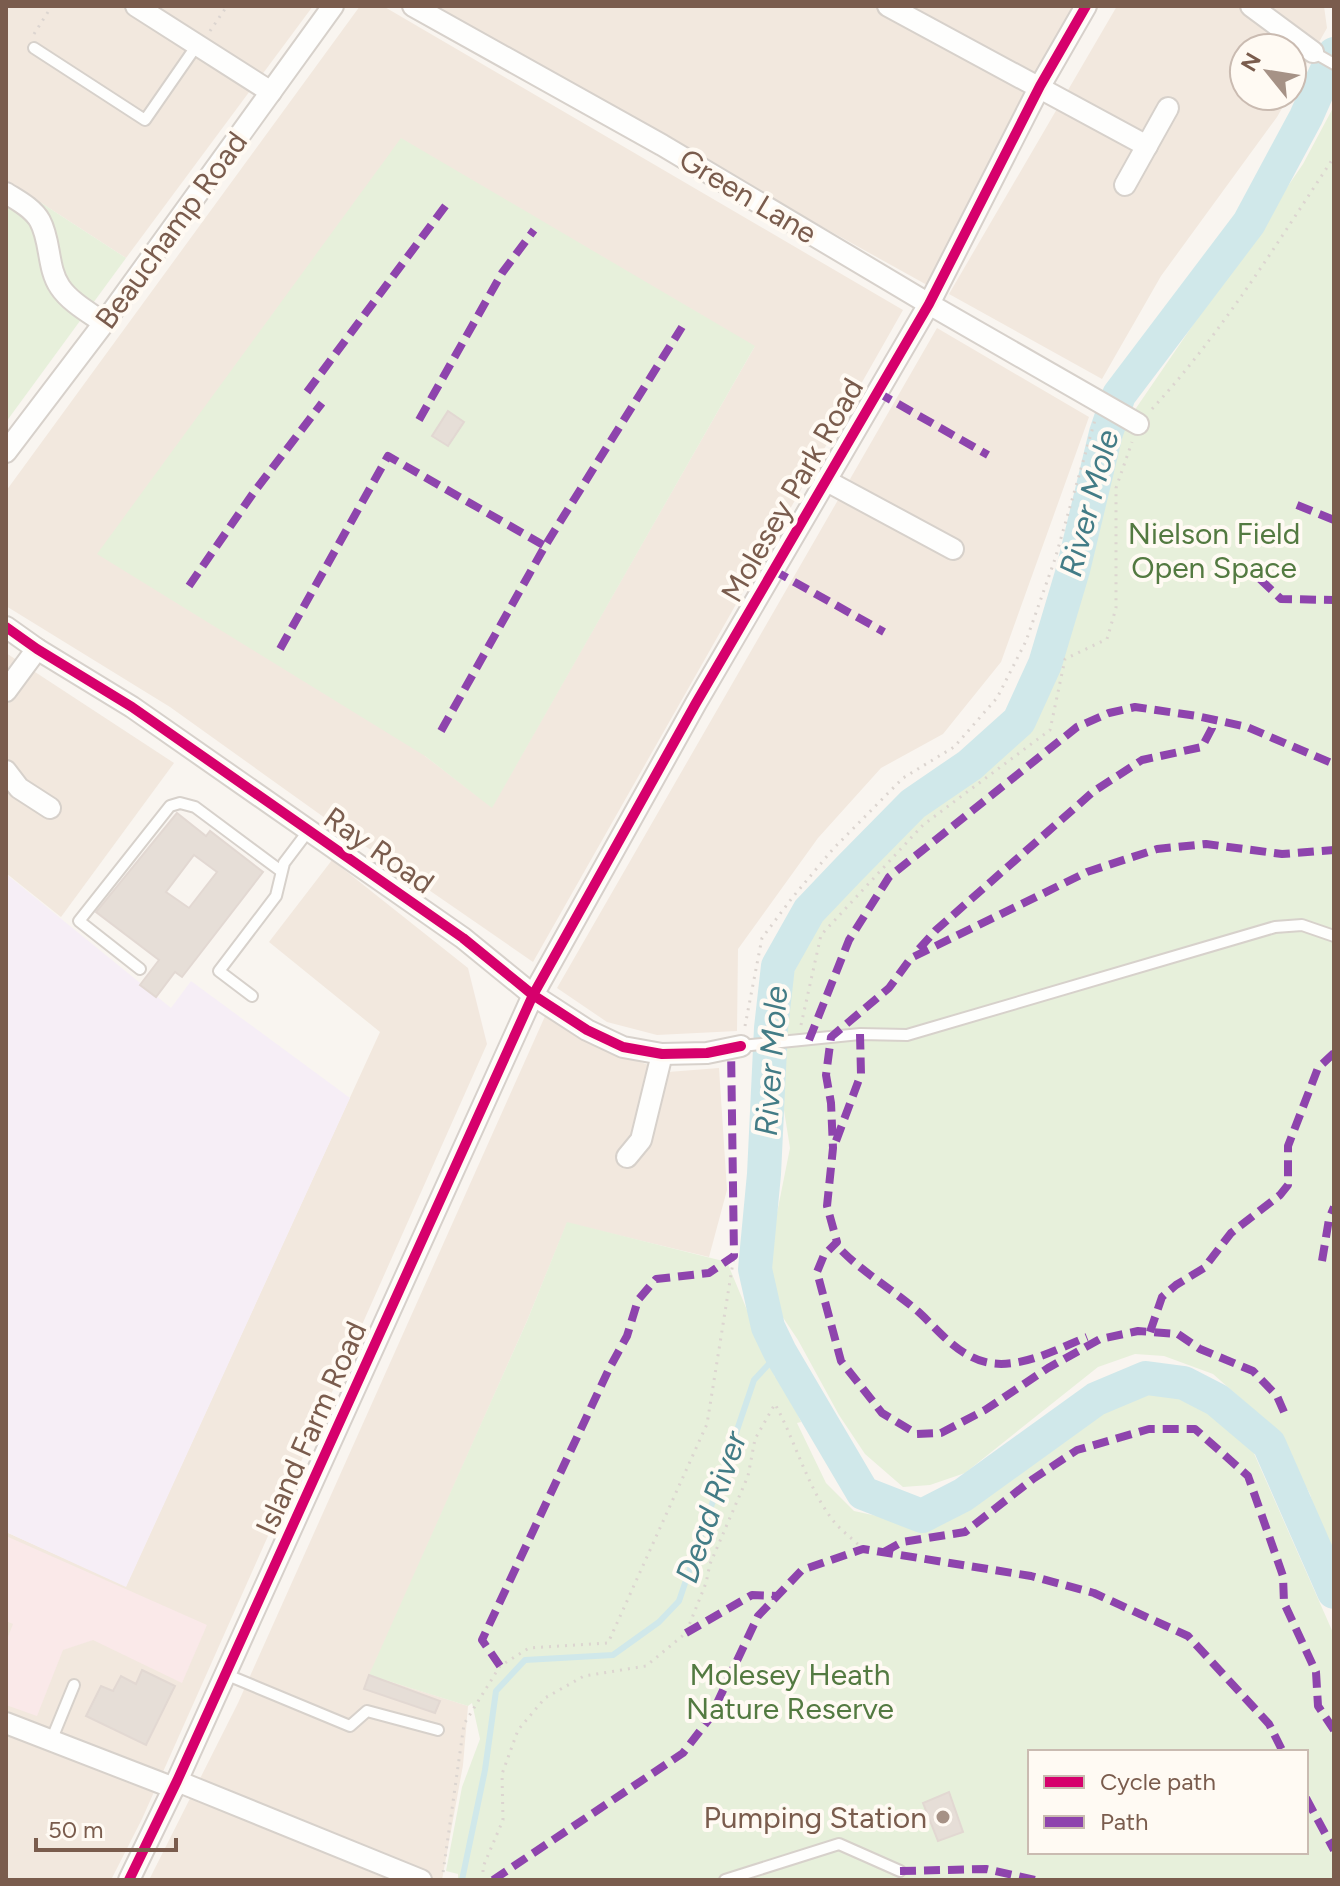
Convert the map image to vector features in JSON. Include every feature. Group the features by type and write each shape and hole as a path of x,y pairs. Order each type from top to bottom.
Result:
{"street":[{"path":"136,6 271,92"},
{"name":"Beauchamp Road","path":"6,452 104,323 333,6"},
{"name":"Green Lane","path":"413,6 662,145 929,304 1134,420"},
{"path":"888,6 1147,146"},
{"name":"Molesey Park Road","path":"533,995 696,703 929,304 1040,86 1086,6"},
{"path":"1251,6 1313,52"},
{"path":"1125,185 1168,108"},
{"path":"6,193 30,209 40,221 60,287 104,323"},
{"path":"825,480 953,549"},
{"name":"Ray Road","path":"6,627 132,707 463,938 533,995 587,1030 623,1047 662,1054 707,1053 741,1046"},
{"path":"6,691 37,649"},
{"path":"6,771 19,788 50,808"},
{"name":"Island Farm Road","path":"129,1880 176,1784 533,995"},
{"path":"627,1157 641,1140 662,1054"},
{"path":"6,1723 176,1784 421,1880"}],"lane":[{"path":"34,48 145,120 197,45"},
{"path":"1313,52 1334,64"},
{"path":"140,969 79,921 170,806 180,803 195,807 281,871"},
{"path":"252,996 219,971 276,896 284,863 309,830"},
{"path":"741,1046 860,1034 907,1035 1275,927 1302,925 1334,936"},
{"path":"225,1674 350,1726 367,1711 438,1730"},
{"path":"51,1741 74,1685"},
{"path":"725,1880 839,1844 900,1871"}],"path":[{"path":"34,48 27,44 48,12 45,6"},
{"path":"197,45 207,36 227,6"},
{"path":"798,1041 821,935 923,825 1050,730 1065,659 1107,639 1116,608 1116,488 1134,420 1187,371 1260,269 1334,157"},
{"path":"741,1046 762,938 833,849 903,778 954,747 997,698 1026,641 1050,573 1100,402"},
{"path":"442,1880 464,1724 500,1666 529,1648 608,1643 707,1424 734,1256"},
{"path":"483,1880 483,1867 503,1820 502,1774 518,1730 545,1698 558,1690 584,1676 646,1666 686,1633 706,1583 710,1564 748,1476 755,1439 775,1404 809,1480 835,1523 863,1549"}],"shaded area":[{"path":"6,6 313,6 126,258 6,180"},
{"path":"360,6 383,6 903,310 533,962 170,707 6,606 6,491","holes":["755,346 492,807 425,756"]},
{"path":"425,6 1074,6 927,285"},
{"path":"1117,6 1324,6 1327,28 1308,62 1308,32 1228,32 1228,112 1280,112 1161,276 1102,379 949,294"},
{"path":"937,328 1089,417 1001,662 943,734 881,768 818,838 738,949 737,1031 657,1035 607,1022 557,988"},
{"path":"6,653 174,763 61,917 6,873"},
{"path":"332,860 468,968 487,1044 142,1819 111,1880 6,1880 6,1532 126,1586 380,1032 269,942"},
{"path":"6,874 171,1008 191,981 350,1098 126,1587 6,1532"},
{"path":"546,1014 596,1046 668,1072 719,1068 727,1190 709,1257 567,1223 527,1321 370,1675 468,1706 463,1765 442,1880 149,1880 238,1703"},
{"path":"6,1536 207,1625 182,1683 93,1640 63,1650 37,1716 6,1705 6,1642 13,1624 6,1621"}],"green space":[{"name":"Nielson Field Open Space","path":"1334,106 1334,1563 1325,1546 1310,1494 1283,1447 1254,1410 1213,1374 1164,1356 1135,1354 1098,1367 965,1473 930,1485 903,1487 865,1454 839,1415 778,1310 768,1279 769,1253 790,1148 780,1085 792,976 813,932 848,886 911,820 993,766 1044,703 1057,645 1089,551 1120,438 1130,417 1303,164"},
{"path":"401,138 755,346 492,808 425,756 97,554"},
{"path":"6,180 126,258 6,422"},
{"name":"Molesey Heath Nature Reserve","path":"567,1222 727,1262 775,1377 780,1375 801,1422 797,1423 826,1483 854,1511 919,1525 941,1519 1003,1484 1094,1411 1158,1388 1208,1405 1252,1449 1334,1635 1334,1880 458,1880 458,1874 446,1871 462,1787 480,1739 472,1703 468,1706 369,1675 527,1321"}],"building":[{"path":"448,411 464,422 448,446 432,436"},
{"path":"177,813 206,836 210,831 263,872 182,977 175,972 156,997 140,985 159,960 96,912","holes":["194,855 217,872 189,908 166,892"]},
{"path":"142,1670 175,1686 146,1745 86,1716 101,1686 113,1691 121,1676 136,1684"},
{"path":"369,1675 440,1701 435,1713 364,1689"},
{"name":"Pumping Station","path":"949,1792 963,1832 938,1841 923,1803"}],"waterway":[{"name":"River Mole","path":"1334,54 1306,117 1249,223 1119,395 1106,433 1073,570 1045,664 1019,721 970,765 913,804 849,869 809,911 778,966 755,1269 768,1327 780,1352 863,1493 922,1516 963,1495 1096,1399 1146,1378 1184,1383 1217,1400 1269,1444 1334,1592"},
{"name":"Dead River","path":"462,1880 485,1770 496,1691 525,1660 613,1655 659,1622 679,1601 754,1380 780,1352"}],"marked path":[{"path":"307,392 449,201"},
{"path":"419,420 502,273 534,230"},
{"path":"441,731 545,546 682,327"},
{"path":"877,392 988,455"},
{"path":"189,586 254,492 322,403"},
{"path":"280,649 388,456 545,546"},
{"path":"1297,505 1334,520"},
{"path":"773,570 884,632"},
{"path":"1260,579 1281,599 1334,600"},
{"path":"809,1040 849,940 889,877 1077,727 1109,713 1135,707 1247,727 1334,764"},
{"path":"919,949 936,930 1094,791 1142,760 1202,747 1212,728 1212,720"},
{"path":"1284,1412 1277,1396 1253,1371 1200,1349 1178,1334 1138,1331 1100,1339 1048,1368 985,1410 941,1433 917,1434 882,1413 841,1361 817,1272 824,1255 837,1242 827,1206 833,1148 826,1075 831,1037 889,988 911,958 1087,872 1157,849 1206,844 1282,854 1334,850"},
{"path":"836,1141 861,1074 860,1034"},
{"path":"500,1666 482,1640 627,1336 638,1300 656,1279 709,1273 734,1256 731,1046"},
{"path":"1150,1332 1162,1297 1204,1268 1231,1233 1280,1195 1288,1185 1288,1146 1318,1068 1334,1053"},
{"path":"1322,1261 1334,1207"},
{"path":"842,1251 914,1308 955,1346 984,1362 999,1364 1029,1360 1087,1337"},
{"path":"884,1552 902,1542 965,1532 1033,1479 1077,1450 1149,1429 1195,1429 1248,1476 1283,1576 1284,1603 1316,1672 1318,1706 1334,1730"},
{"path":"493,1880 683,1753 710,1718 758,1616 802,1570 863,1549 1031,1576 1094,1593 1188,1636 1269,1724 1282,1750"},
{"path":"686,1633 752,1595 778,1596"},
{"path":"1308,1802 1334,1850"},
{"path":"900,1871 986,1869 1035,1880"}],"cycle path":[{"path":"129,1880 177,1781 533,995 696,703 929,304 1040,86 1086,6"},
{"path":"6,627 132,707 463,938 533,995 587,1030 623,1047 662,1054 707,1053 741,1046"}],"place":[{"name":"Pumping Station","path":"943,1817"}]}
